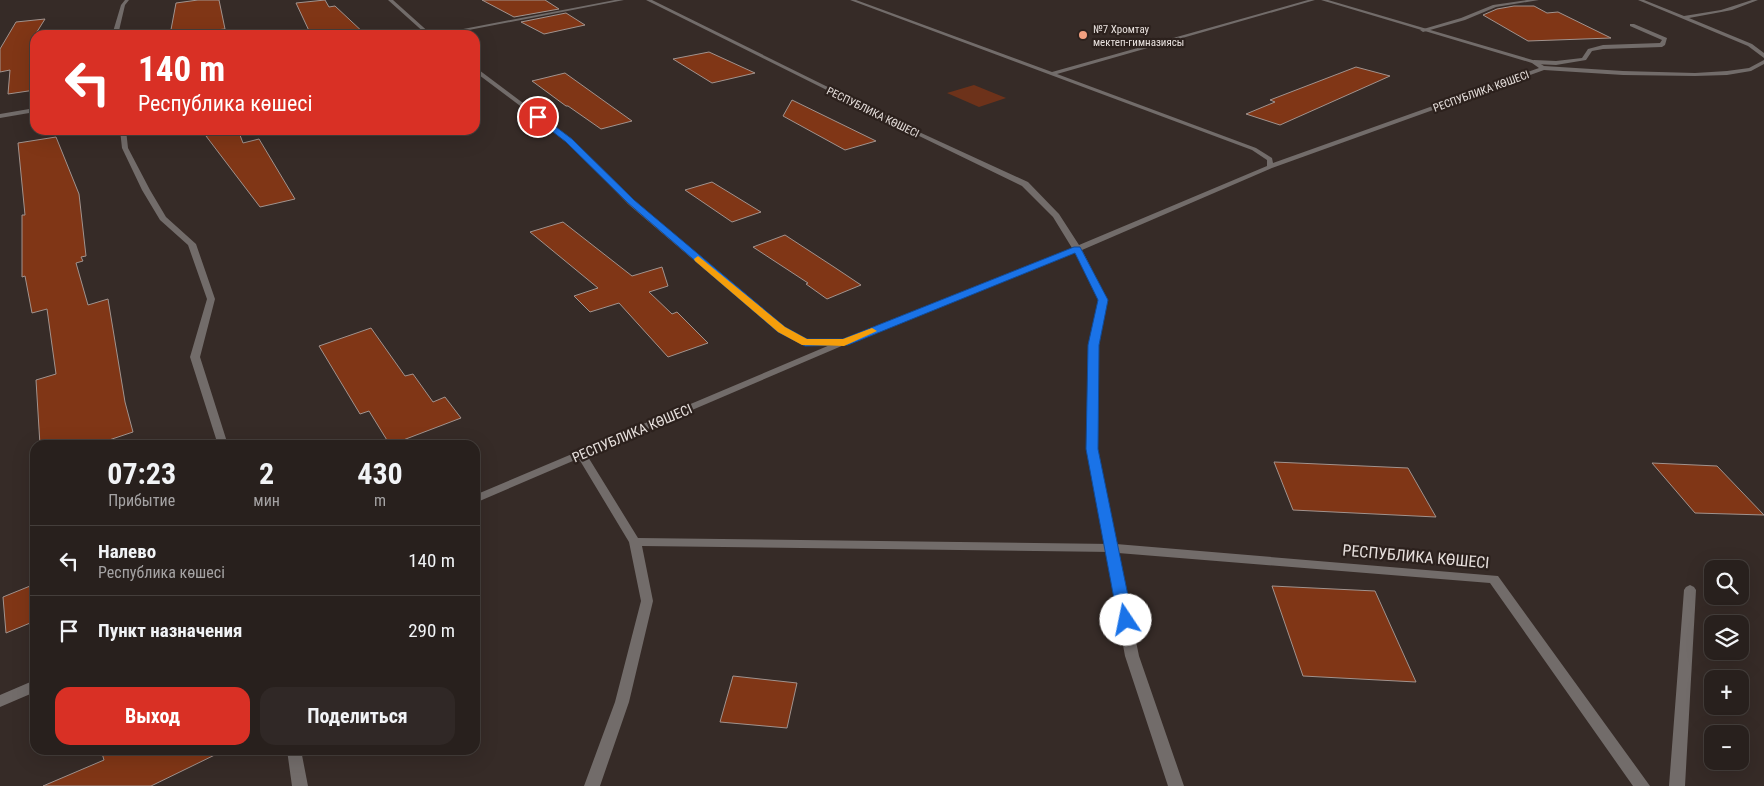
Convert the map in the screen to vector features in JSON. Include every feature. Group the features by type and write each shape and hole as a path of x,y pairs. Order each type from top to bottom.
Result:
{"street":[{"path":"116,30 123,5 128,0"},
{"path":"390,0 424,30"},
{"path":"462,30 622,0"},
{"name":"РЕСПУБЛИКА КӨШЕСІ","path":"648,0 916,133 1024,184 1056,216 1077,249 1103,300 1094,345 1092,449 1132,656 1176,786"},
{"path":"852,0 1254,149 1270,163"},
{"path":"1052,74 1313,0"},
{"name":"РЕСПУБЛИКА КӨШЕСІ","path":"1322,0 1534,62 1543,68"},
{"path":"1335,4 1345,0"},
{"path":"1423,30 1463,19 1495,6 1537,0"},
{"path":"1640,0 1750,45 1764,56"},
{"path":"1682,17 1707,15 1744,6 1756,0"},
{"path":"1534,62 1556,63 1584,59 1590,50 1603,47 1662,45 1665,40 1632,25"},
{"path":"1543,68 1674,75 1748,70 1762,65 1764,62"},
{"name":"РЕСПУБЛИКА КӨШЕСІ","path":"480,497 844,342 1077,249 1270,163 1543,68"},
{"name":"РЕСПУБЛИКА КӨШЕСІ","path":"480,73 569,140 631,202 781,330 805,342 844,342"},
{"path":"0,116 30,111"},
{"path":"124,135 125,148 146,190 163,218 192,244 211,299 195,357 221,440"},
{"path":"581,454 635,542 647,601 622,702 592,786"},
{"path":"635,542 1112,548"},
{"name":"РЕСПУБЛИКА КӨШЕСІ","path":"1112,548 1494,579 1642,786"},
{"path":"1677,786 1690,590"},
{"path":"0,700 30,688"},
{"path":"295,755 300,786"}],"shaded area":[{"path":"974,85 1006,98 979,107 947,93"}],"building":[{"path":"219,0 225,29 171,30 176,3"},
{"path":"325,0 329,7 335,6 361,30 309,30 296,3"},
{"path":"482,0 545,0 559,9 514,17"},
{"path":"1514,6 1534,6 1547,13 1558,12 1611,38 1528,41 1483,15 1497,9"},
{"path":"566,13 585,25 544,34 521,22"},
{"path":"45,19 38,30 30,30 30,91 8,94 10,70 0,72 0,49 16,22"},
{"path":"709,52 755,73 712,83 673,59"},
{"path":"1356,67 1390,76 1280,125 1246,114 1275,102 1270,100"},
{"path":"565,73 632,121 601,129 532,81"},
{"path":"792,100 876,141 845,150 783,116"},
{"path":"240,135 243,143 259,139 295,199 260,207 206,136"},
{"path":"56,137 79,194 86,256 81,257 83,261 76,263 88,305 108,299 125,402 133,432 109,440 40,440 36,380 56,374 47,309 32,313 25,276 22,277 22,215 25,215 18,143"},
{"path":"712,182 761,212 732,222 685,190"},
{"path":"563,222 632,276 662,267 668,286 649,292 672,314 677,312 708,343 668,357 619,303 590,312 574,296 598,288 530,232"},
{"path":"785,235 861,285 827,299 806,284 808,283 753,247"},
{"path":"371,328 405,376 413,374 433,402 445,397 461,418 403,440 387,440 369,411 360,414 319,346"},
{"path":"1274,462 1408,468 1436,517 1293,510"},
{"path":"1652,463 1717,466 1764,515 1695,513"},
{"path":"30,586 30,623 6,633 3,597"},
{"path":"1272,586 1375,591 1416,682 1303,676"},
{"path":"733,676 797,683 787,728 720,722"},
{"path":"102,755 215,755 151,786 43,786 104,760"}],"slow traffic":[{"path":"698,259 781,330 805,342 844,342 872,331"}],"place":[{"name":"№7 Хромтау мектеп-гимназиясы","path":"1083,35"}],"route":[{"path":"538,117 569,140 631,202 781,330 805,342 844,342 1077,249 1103,300 1094,345 1092,449 1126,620"}]}
